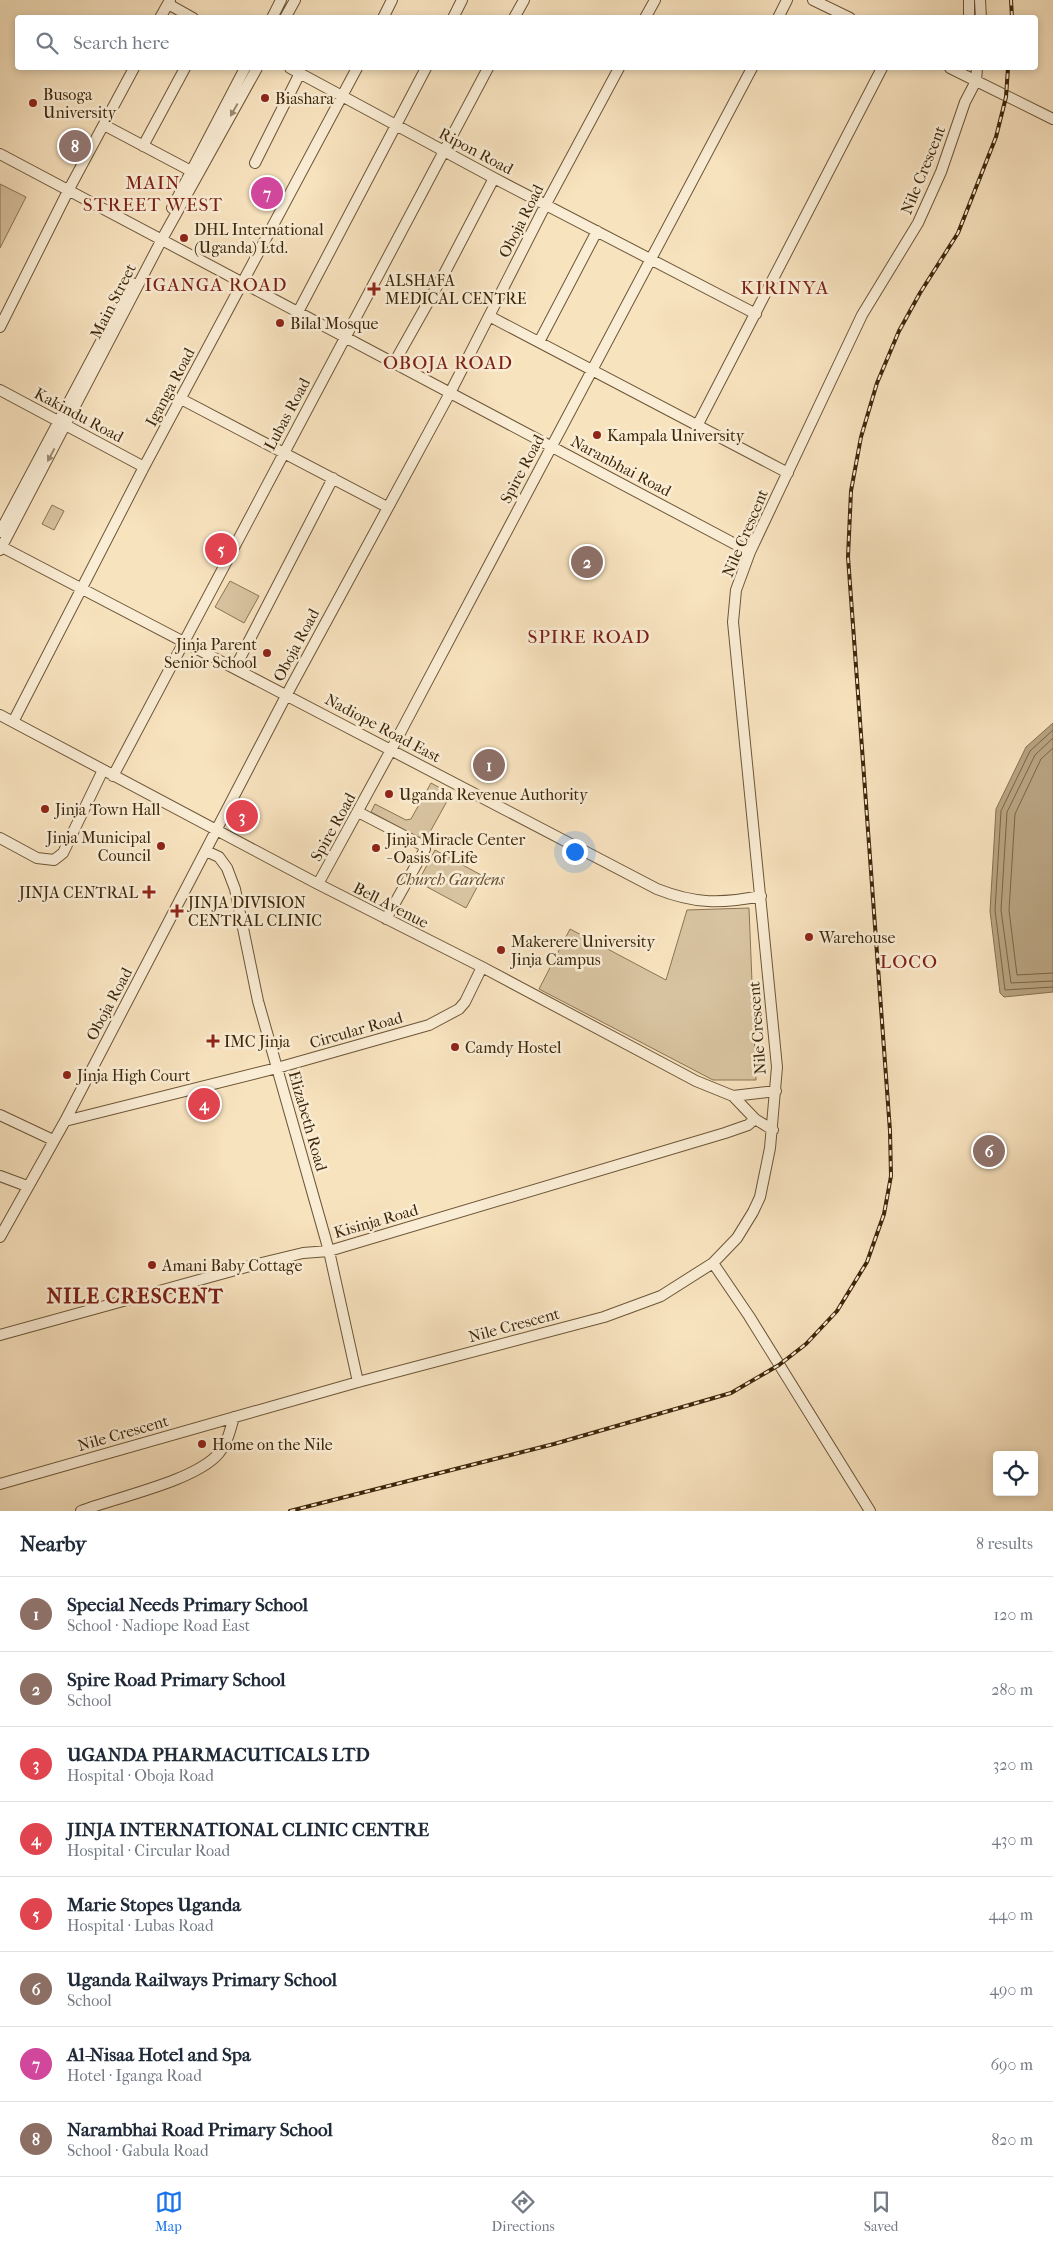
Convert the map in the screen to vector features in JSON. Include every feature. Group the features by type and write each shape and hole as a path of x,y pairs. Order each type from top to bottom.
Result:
{"street":[{"path":"274,15 281,0"},
{"path":"287,15 295,0"},
{"path":"384,15 392,0"},
{"path":"454,15 462,0"},
{"path":"516,15 524,0"},
{"path":"647,15 655,0"},
{"path":"780,15 787,0"},
{"path":"813,0 844,15"},
{"path":"969,0 969,15"},
{"path":"980,0 981,15"},
{"path":"162,15 168,2 188,15"},
{"path":"0,327 68,191 133,70"},
{"path":"143,146 184,70"},
{"name":"Main Street","path":"1,548 62,423 244,70"},
{"name":"Main Street","path":"158,240 256,70"},
{"name":"Ripon Road","path":"294,70 494,178 756,314"},
{"name":"Iganga Road","path":"13,722 144,467 356,70"},
{"path":"298,312 425,70"},
{"name":"Lubas Road","path":"113,776 487,70"},
{"name":"Oboja Road","path":"0,1237 65,1121 287,694 450,393 546,204 618,70"},
{"name":"Spire Road","path":"318,884 391,750 751,70"},
{"path":"697,426 881,70"},
{"path":"976,81 977,70"},
{"path":"966,72 976,81 1053,119"},
{"path":"965,102 966,72"},
{"path":"255,163 300,73"},
{"name":"Nile Crescent","path":"0,1484 358,1382 604,1317 661,1296 713,1263 736,1238 760,1197 773,1130 776,1053 733,622 736,590 750,552 862,315 918,223 944,164 965,102 976,81"},
{"path":"104,125 191,171"},
{"name":"Naranbhai Road","path":"0,154 158,240 298,312 750,552"},
{"path":"394,363 444,274 494,178"},
{"path":"539,342 597,230"},
{"path":"489,316 788,473"},
{"name":"Kakindu Road","path":"0,390 144,467"},
{"path":"181,399 388,507"},
{"name":"Main Street","path":"0,532 62,423"},
{"path":"235,668 333,478"},
{"name":"Nadiope Road East","path":"1,548 83,587 183,642 287,694 657,889 680,898 699,902 734,902 761,896"},
{"name":"Bell Avenue","path":"0,715 318,884 482,967 696,1081 733,1096 776,1091"},
{"path":"0,838 37,858 54,860 63,853 103,770"},
{"path":"358,812 424,846 425,849 386,919"},
{"name":"Elizabeth Road","path":"206,850 219,857 227,868 235,889 258,1001 329,1250 358,1382"},
{"name":"Circular Road","path":"65,1121 277,1068 429,1025 448,1017 465,1002 482,967"},
{"path":"733,1096 755,1119 773,1130"},
{"path":"0,1115 53,1140"},
{"name":"Kisinja Road","path":"0,1335 250,1266 303,1253 329,1250 725,1133 748,1125 755,1119"},
{"path":"0,1176 27,1186"},
{"path":"713,1263 870,1511"},
{"path":"80,1511 189,1474 219,1453 227,1440 234,1417"}],"green space":[{"path":"0,184 26,197 0,248"},
{"path":"52,505 64,511 54,530 42,524"},
{"path":"230,581 259,596 244,623 215,607"},
{"path":"431,783 451,794 425,841 371,812 375,804 406,820 411,819"},
{"name":"Church Gardens","path":"435,850 483,876 466,908 418,882"},
{"path":"749,908 756,1080 713,1080 539,989 570,929 666,980 687,910"}],"water":[{"path":"1053,723 1053,992 1004,997 1000,993 990,911 996,809 1026,747"}],"railway":[{"path":"1011,0 1012,15"},
{"path":"290,1511 554,1444 731,1393 779,1365 806,1344 837,1311 867,1262 884,1214 891,1176 890,1131 848,557 851,491 861,437 877,383 899,331 920,293 958,233 996,137 1006,97 1008,70"}],"place":[{"name":"Biashara","path":"265,98"},
{"name":"Busoga University","path":"33,103"},
{"name":"Narambhai Road Primary School","path":"75,146"},
{"name":"Al-Nisaa Hotel and Spa","path":"267,193"},
{"name":"DHL International (Uganda) Ltd.","path":"184,238"},
{"name":"ALSHAFA MEDICAL CENTRE","path":"374,289"},
{"name":"Bilal Mosque","path":"280,323"},
{"name":"Kampala University","path":"597,435"},
{"name":"Marie Stopes Uganda","path":"221,549"},
{"name":"Spire Road Primary School","path":"587,562"},
{"name":"Jinja Parent Senior School","path":"267,653"},
{"name":"Special Needs Primary School","path":"489,765"},
{"name":"Uganda Revenue Authority","path":"389,794"},
{"name":"Jinja Town Hall","path":"45,809"},
{"name":"UGANDA PHARMACUTICALS LTD","path":"242,816"},
{"name":"Jinja Municipal Council","path":"161,846"},
{"name":"Jinja Miracle Center - Oasis of Life","path":"376,848"},
{"name":"JINJA CENTRAL","path":"149,892"},
{"name":"JINJA DIVISION CENTRAL CLINIC","path":"177,911"},
{"name":"Warehouse","path":"809,937"},
{"name":"Makerere University Jinja Campus","path":"501,950"},
{"name":"IMC Jinja","path":"213,1041"},
{"name":"Camdy Hostel","path":"455,1047"},
{"name":"Jinja High Court","path":"67,1075"},
{"name":"JINJA INTERNATIONAL CLINIC CENTRE","path":"204,1104"},
{"name":"Uganda Railways Primary School","path":"989,1151"},
{"name":"Amani Baby Cottage","path":"152,1265"},
{"name":"Home on the Nile","path":"202,1444"}],"district":[{"name":"MAIN STREET WEST","path":"153,194"},
{"name":"IGANGA ROAD","path":"216,285"},
{"name":"KIRINYA","path":"785,288"},
{"name":"OBOJA ROAD","path":"448,363"},
{"name":"SPIRE ROAD","path":"589,637"},
{"name":"LOCO","path":"909,962"},
{"name":"NILE CRESCENT","path":"135,1296"}]}
